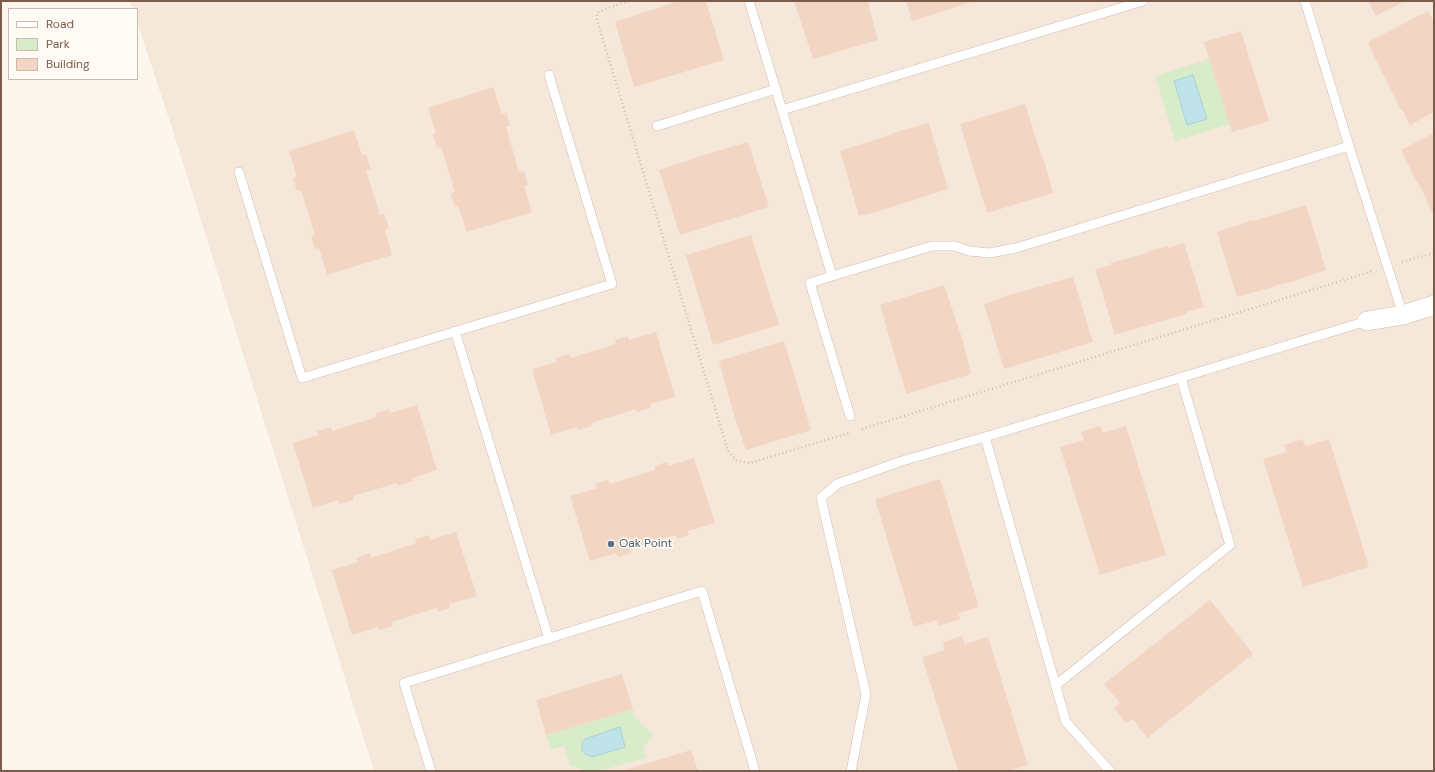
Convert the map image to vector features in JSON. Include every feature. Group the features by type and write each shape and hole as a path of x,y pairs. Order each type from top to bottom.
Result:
{"street":[{"path":"1367,321 1403,315 1434,305"}],"lane":[{"path":"749,1 832,276"},
{"path":"782,110 1143,1"},
{"path":"1305,1 1403,315"},
{"path":"238,172 302,378 612,284 549,75"},
{"path":"657,126 776,89"},
{"path":"850,416 810,283 932,246 955,246 969,251 990,253 1016,248 1349,146"},
{"path":"851,771 866,694 821,498 837,484 902,462 1367,321"},
{"path":"455,332 549,639"},
{"path":"1056,685 1230,545 1181,378"},
{"path":"985,437 1066,722 1110,771"},
{"path":"431,771 404,683 702,591 755,771"}],"path":[{"path":"629,1 605,8 596,13 597,20 728,451 737,461 750,463 1434,253"}],"shaded area":[{"path":"130,1 1434,1 1434,771 374,771 172,128 138,25 138,8 133,8"}],"green space":[{"path":"1209,59 1230,124 1175,141 1155,76"},
{"path":"633,709 635,718 654,735 643,747 646,758 599,771 587,771 570,765 564,746 552,749 546,735"}],"water":[{"path":"1193,75 1207,119 1187,125 1174,81"},
{"path":"620,727 625,747 592,757 585,754 582,750 582,744 585,739"}],"building":[{"path":"678,1 706,1 724,60 634,87 615,22"},
{"path":"794,1 866,1 868,3 878,40 813,59"},
{"path":"906,1 975,1 912,21"},
{"path":"1368,1 1405,1 1376,16"},
{"path":"1428,11 1434,22 1434,112 1410,125 1383,75 1368,42"},
{"path":"1241,31 1269,121 1232,132 1204,42"},
{"path":"493,87 502,114 506,112 510,126 506,127 519,172 524,171 528,185 524,186 532,212 467,232 458,205 455,207 450,193 455,192 441,147 437,148 433,134 436,133 428,108"},
{"path":"1025,104 1042,158 1043,157 1053,193 987,213 960,124"},
{"path":"929,123 948,189 859,216 840,151 893,133"},
{"path":"354,130 362,155 366,154 371,169 366,171 380,215 384,214 389,228 385,230 392,255 327,275 319,248 315,249 311,236 315,235 301,190 297,191 293,178 297,177 289,151"},
{"path":"1434,133 1434,216 1401,150"},
{"path":"748,142 769,207 680,235 659,170"},
{"path":"1306,205 1326,270 1291,282 1237,297 1217,232"},
{"path":"751,235 779,325 713,345 686,255"},
{"path":"1184,243 1204,307 1187,312 1187,314 1115,335 1095,269 1167,246 1168,248"},
{"path":"1073,277 1093,342 1004,369 984,304 1000,299 999,298"},
{"path":"944,285 962,338 971,374 906,394 880,305"},
{"path":"656,332 675,397 651,404 651,408 637,412 636,409 591,423 592,426 578,430 577,427 551,435 532,369 557,362 556,358 569,354 571,358 616,344 615,340 628,336 629,340"},
{"path":"784,341 811,430 746,450 734,415 719,361"},
{"path":"417,405 437,470 412,478 413,481 398,486 397,483 353,496 354,500 339,504 338,500 313,508 293,443 318,435 317,431 331,427 332,431 377,417 376,413 389,409 390,413"},
{"path":"1100,426 1103,433 1126,426 1166,555 1100,575 1060,447 1084,440 1081,432"},
{"path":"1303,439 1305,446 1329,439 1369,567 1303,587 1263,459 1287,452 1284,445"},
{"path":"694,458 715,523 688,531 689,535 677,539 675,535 630,549 631,553 618,557 616,553 590,561 570,496 597,488 595,484 608,480 610,484 655,470 654,466 667,462 669,466"},
{"path":"940,479 979,607 958,613 960,619 939,626 937,620 914,627 875,499"},
{"path":"456,532 477,596 449,604 450,608 438,612 437,608 392,622 393,626 379,630 378,627 352,635 332,570 358,562 356,558 370,553 371,558 416,543 415,539 429,535 430,540"},
{"path":"1210,600 1253,654 1147,738 1133,719 1126,723 1114,708 1120,703 1104,684"},
{"path":"962,636 965,644 988,637 1028,765 1008,771 958,771 922,657 945,650 943,642"},
{"path":"622,674 633,709 546,735 536,700"},
{"path":"691,750 698,771 627,771 627,769"}],"place":[{"name":"Oak Point","path":"611,544"}]}
